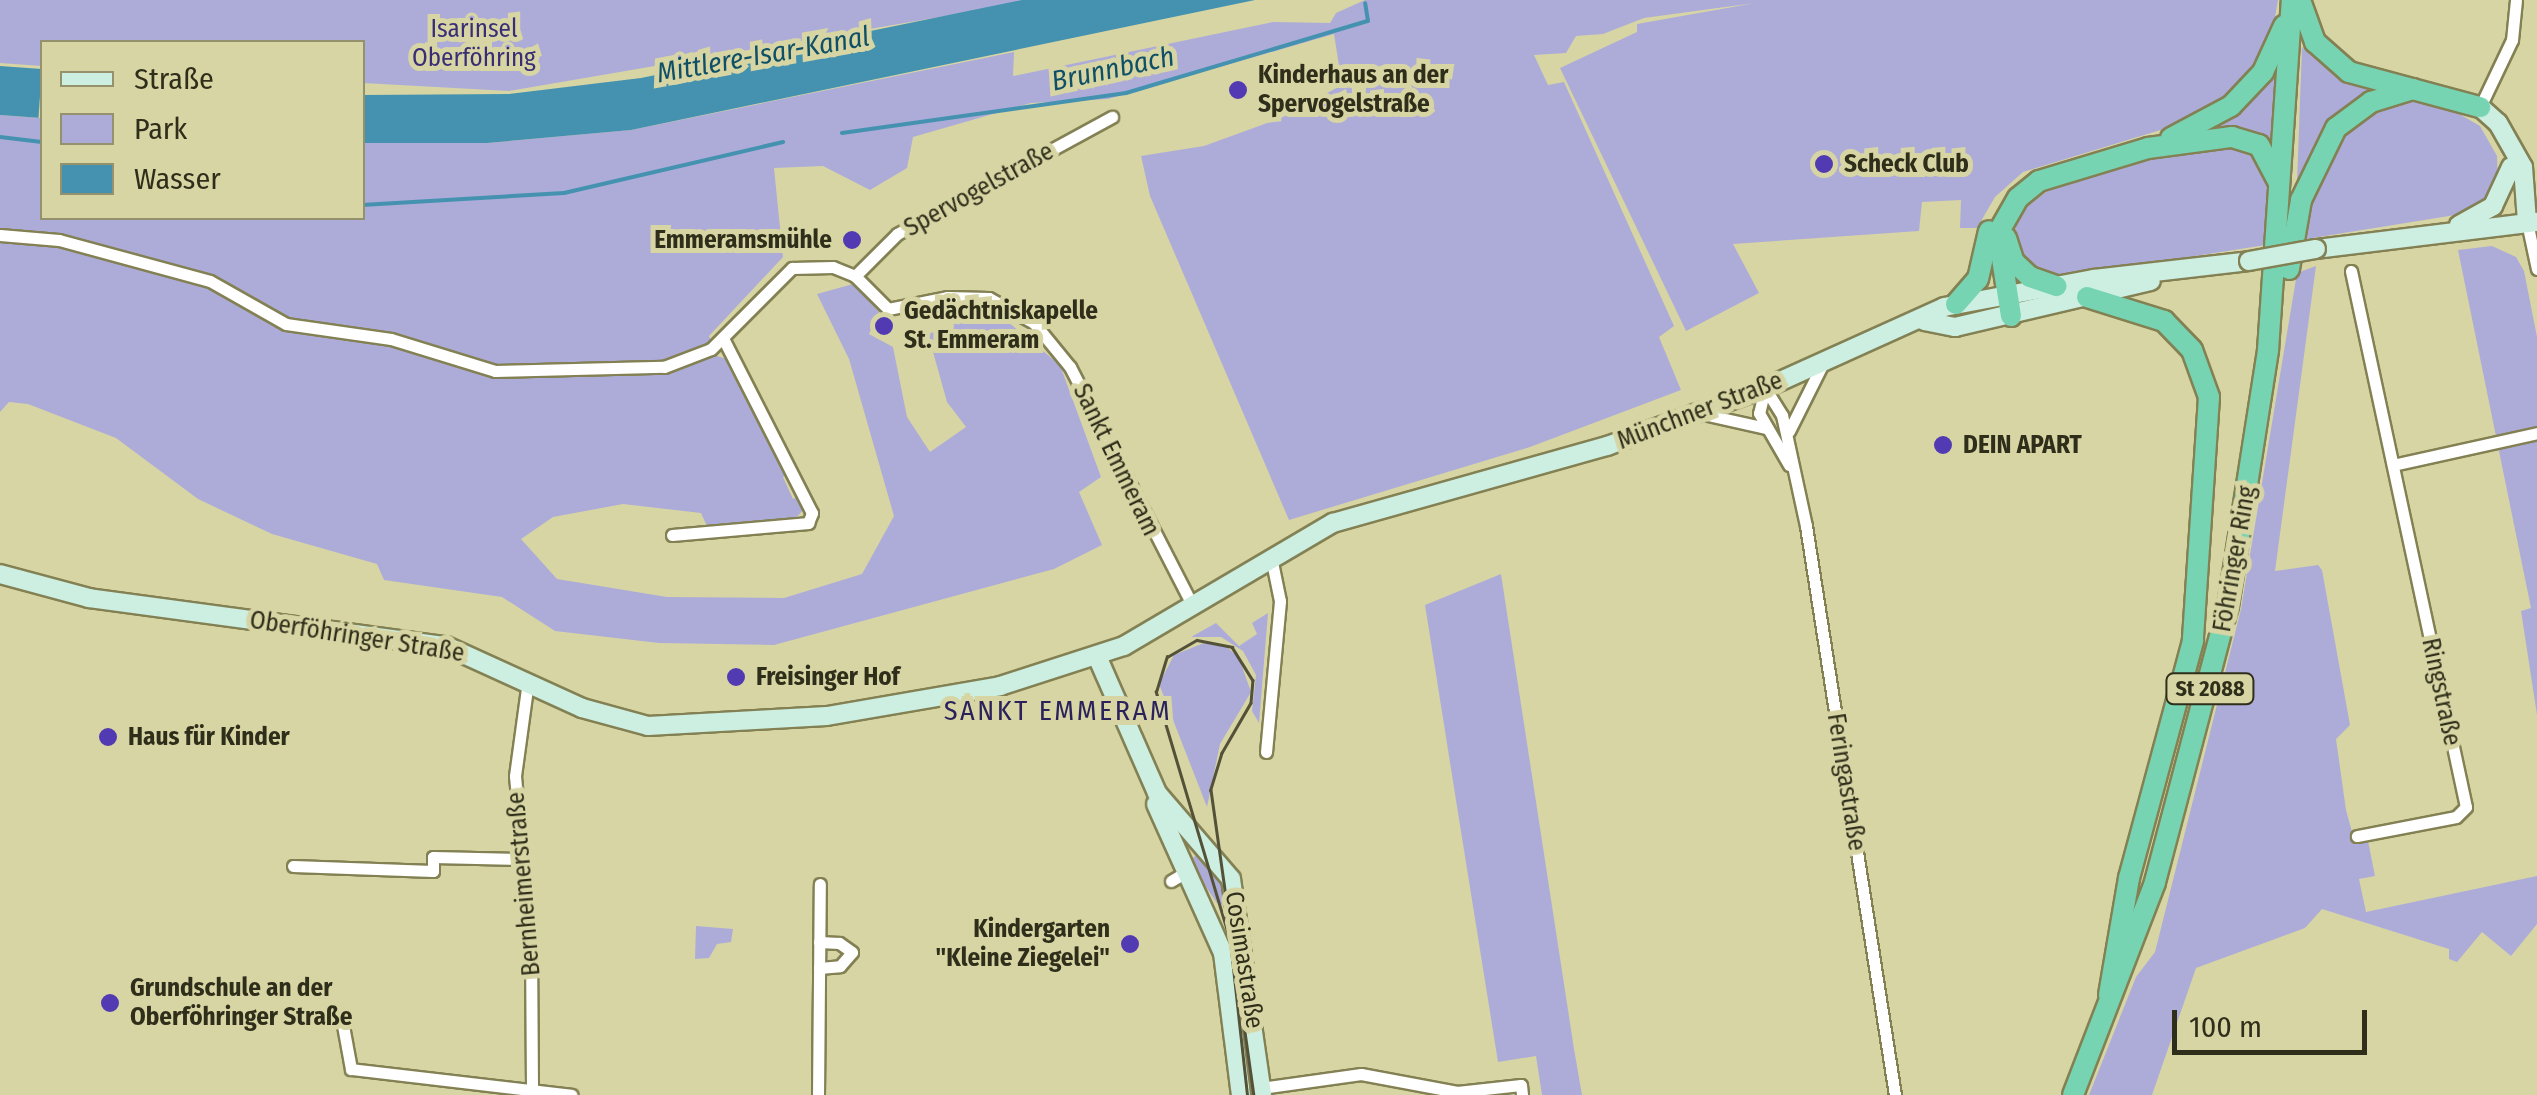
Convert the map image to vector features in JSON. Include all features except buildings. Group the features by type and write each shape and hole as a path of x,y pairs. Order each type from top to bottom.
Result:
{"highway":[{"path":"2295,2 2329,60 2412,89 2480,107"},
{"path":"2148,148 2231,106 2263,72 2295,2"},
{"name":"Föhringer Ring","path":"2073,1095 2156,882 2210,689 2268,350 2295,2"},
{"path":"2268,350 2314,165 2352,112 2412,89"},
{"path":"2011,316 1998,233 2006,216 2039,180 2072,166 2148,148 2246,138 2270,156 2281,208"},
{"path":"1956,304 1978,279 1992,215 2010,188 2057,164 2072,166"},
{"path":"2006,216 2014,262 2030,277 2056,286"},
{"path":"2087,296 2164,321 2192,350 2209,397 2194,641 2129,878 2107,1016"}],"main road":[{"path":"2480,107 2512,146 2529,192 2532,222"},
{"path":"2512,146 2514,195 2532,222"},
{"path":"2449,230 2494,206 2511,168"},
{"name":"Münchner Straße","path":"1470,485 1606,446 1765,388 1956,304 2449,230 2532,222"},
{"name":"Münchner Straße","path":"1924,321 1955,327 2189,270"},
{"name":"Oberföhringer Straße","path":"0,574 89,598 446,646 582,708 648,726 748,725 1000,686 1097,656 1192,606 1332,523 1470,485"},
{"name":"Cosimastraße","path":"1097,656 1157,793 1178,825 1206,846 1231,879 1238,903 1261,1092"},
{"name":"Cosimastraße","path":"1157,793 1156,810 1180,873 1224,953 1241,1095"},
{"path":"1180,873 1189,849 1206,846"}],"street":[{"path":"2480,107 2512,40 2516,0"},
{"name":"Spervogelstraße","path":"854,276 897,234 1112,117"},
{"path":"2532,222 2537,269"},
{"path":"0,234 59,240 191,276 235,292 286,324 391,339 495,371 664,367 722,338 792,268 833,267 854,276"},
{"name":"Ringstraße","path":"2351,271 2466,807 2456,816 2357,836"},
{"name":"Sankt Emmeram","path":"854,276 888,309 966,296 1011,307 1054,343 1192,606"},
{"path":"672,535 808,523 812,513 722,338"},
{"path":"1787,440 1792,416 1826,359"},
{"path":"1765,388 1759,413 1766,428"},
{"name":"Feringastraße","path":"1765,388 1782,415 1787,440 1895,1095"},
{"path":"1689,413 1766,428"},
{"name":"Feringastraße","path":"1766,428 1792,470"},
{"path":"2393,465 2537,434"},
{"path":"1266,752 1280,601 1270,557"},
{"name":"Bernheimerstraße","path":"528,681 515,776 532,964 532,1089"},
{"path":"293,866 433,871 434,857 520,859"},
{"path":"818,1095 820,884"},
{"path":"819,942 840,942 852,952 840,966 819,968"},
{"path":"342,1020 352,1069 571,1095"},
{"path":"1261,1092 1361,1074 1457,1092 1521,1085 1522,1095"}],"green space":[{"name":"Isarinsel Oberföhring","path":"0,0 1039,0 509,91 365,83 365,40 40,40 40,66 0,63"},
{"path":"1365,0 2278,0 2271,40 2257,65 2227,98 2190,121 2023,172 1995,197 1977,228 1960,228 1961,200 1922,202 1919,231 1733,244 1759,293 1686,331 1560,68 1637,32 1637,24 1755,3 1644,18 1603,34 1576,36 1566,53 1534,55 1548,85 1564,82 1674,326 1659,337 1681,390 1530,447 1289,520 1150,196 1141,156 1204,146 1281,118 1342,85 1334,34 1108,99 1031,103 913,137 907,168 870,190 823,166 774,168 783,257 709,336 717,356 736,362 791,472 783,477 793,499 801,494 803,510 795,519 707,526 701,513 623,504 553,517 521,539 557,579 667,597 784,598 862,574 894,516 849,359 817,294 853,284 879,312 869,334 893,347 907,417 930,452 966,427 947,402 928,334 966,320 963,315 932,321 925,314 959,302 990,307 1060,365 1101,477 1079,492 1102,545 1054,569 774,645 659,643 555,631 502,597 384,580 377,564 272,534 198,499 116,438 28,404 9,402 0,412 0,115 40,118 40,220 365,220 365,143 487,143 631,130 1014,52 1013,76 1273,22 1330,23 1336,13"},
{"path":"2302,47 2338,79 2372,90 2320,134 2297,182"},
{"path":"2277,66 2273,144 2209,130 2251,101"},
{"path":"2399,101 2442,104 2480,126 2497,156 2498,189 2474,212 2300,240 2321,167 2355,119"},
{"path":"2227,143 2251,147 2271,180 2266,245 2060,277 2028,267 2014,244 2017,214 2062,180"},
{"path":"2492,246 2516,257 2524,271 2537,337 2537,715 2521,611 2531,608 2458,250"},
{"path":"2316,266 2275,571 2318,565 2322,570 2350,725 2336,739 2346,810 2355,843 2368,841 2375,876 2359,879 2366,912 2537,876 2537,924 2511,956 2482,932 2457,962 2449,959 2449,949 2322,909 2305,928 2196,968 2152,1095 2089,1095 2136,977 2155,952 2241,609 2297,273"},
{"path":"1501,574 1582,1095 1542,1095 1536,1056 1498,1062 1425,605"},
{"path":"1268,613 1259,723 1252,711 1256,675 1243,651 1221,637 1191,637 1216,623 1239,646 1257,634 1252,623"},
{"path":"1204,643 1227,647 1239,658 1251,692 1220,744 1207,807 1159,684 1174,655"},
{"path":"1200,851 1217,873 1229,907 1217,903 1189,862"},
{"path":"696,926 733,929 731,942 717,944 709,958 695,959"}],"water":[{"name":"Mittlere-Isar-Kanal","path":"1022,0 1255,0 631,130 487,143 365,143 365,95 509,94 641,78"},
{"path":"0,66 40,69 38,118 0,115"}],"waterway":[{"name":"Brunnbach","path":"842,133 1126,93 1368,21 1365,3"},
{"name":"Brunnbach","path":"0,137 40,142"},
{"name":"Brunnbach","path":"365,205 564,193 783,142"}],"tram line":[{"path":"1247,1095 1230,941 1156,692 1167,657 1197,640 1232,647 1253,680 1251,703 1222,753 1211,790 1254,1095"}],"place":[{"name":"Kinderhaus an der Spervogelstraße","path":"1238,90"},
{"name":"Scheck Club","path":"1824,164"},
{"name":"Emmeramsmühle","path":"852,240"},
{"name":"Gedächtniskapelle St. Emmeram","path":"884,326"},
{"name":"DEIN APART","path":"1943,445"},
{"name":"Freisinger Hof","path":"736,677"},
{"name":"Haus für Kinder","path":"108,737"},
{"name":"Kindergarten \"Kleine Ziegelei\"","path":"1130,944"},
{"name":"Grundschule an der Oberföhringer Straße","path":"110,1003"}],"district":[{"name":"SANKT EMMERAM","path":"1058,711"}]}
